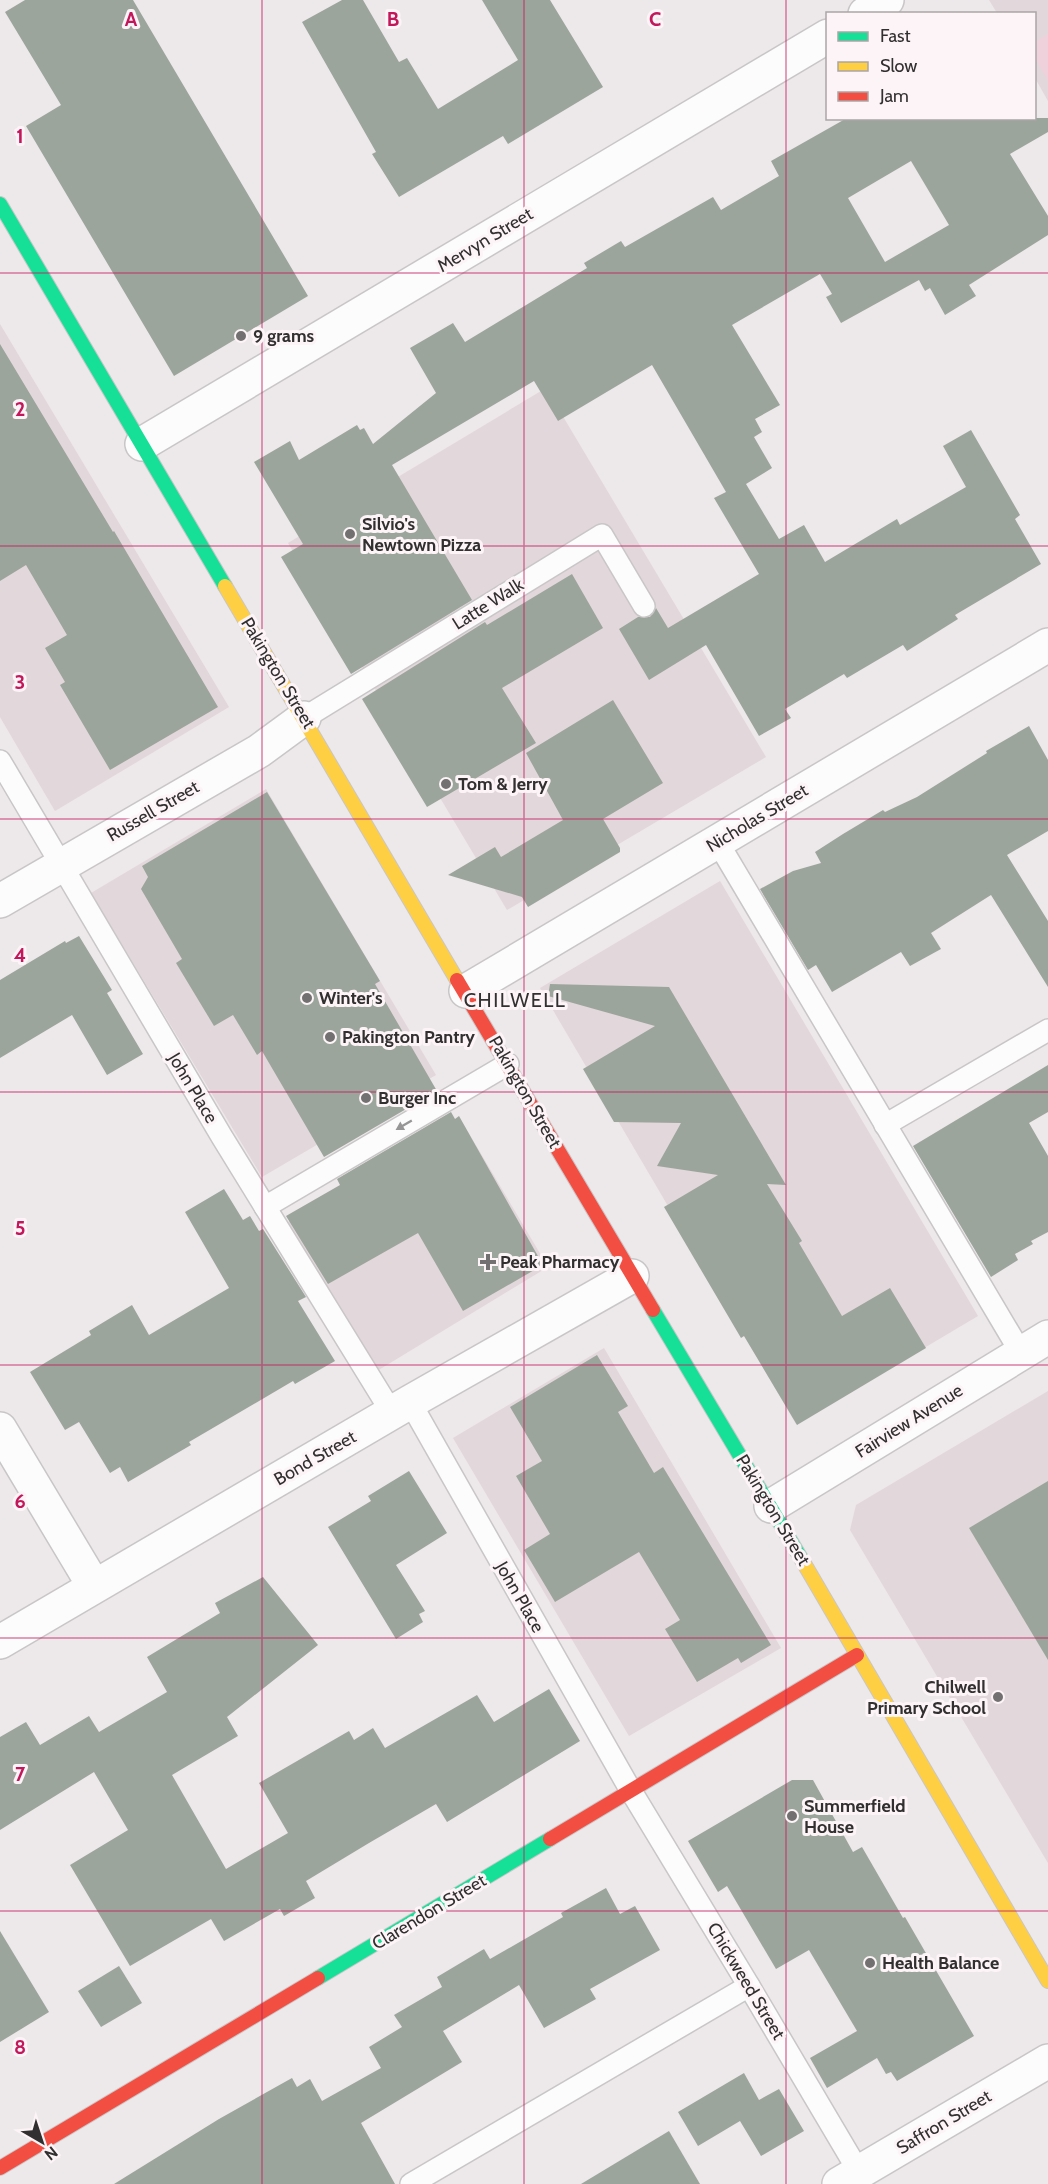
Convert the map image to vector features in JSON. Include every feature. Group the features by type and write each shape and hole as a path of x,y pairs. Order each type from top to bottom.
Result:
{"street":[{"path":"868,12 887,0"},
{"name":"Mervyn Street","path":"142,444 826,37"},
{"name":"Pakington Street","path":"0,204 632,1276 1045,1968"},
{"name":"Nicholas Street","path":"466,991 1048,645"},
{"name":"Russell Street","path":"0,901 259,751 304,718"},
{"name":"Bond Street","path":"0,1642 632,1276"},
{"name":"Fairview Avenue","path":"771,1506 1034,1345"},
{"path":"0,1429 94,1586"},
{"name":"Clarendon Street","path":"0,2168 857,1655"},
{"name":"Saffron Street","path":"849,2178 1048,2061"}],"lane":[{"name":"Latte Walk","path":"304,718 603,535 644,606"},
{"name":"John Place","path":"0,761 265,1207 401,1408 631,1791"},
{"path":"717,842 885,1125 1034,1345"},
{"path":"885,1125 1048,1030"},
{"path":"265,1207 508,1064"},
{"name":"Chickweed Street","path":"631,1791 749,1986 849,2178"},
{"path":"411,2184 749,1986"}],"shaded area":[{"path":"989,0 1048,0 1048,101 1036,80 1036,12 996,12"},
{"path":"1048,34 1048,81 1036,60 1036,41"},
{"path":"0,324 229,707 55,811 0,717"},
{"path":"546,388 766,757 507,910 288,543"},
{"path":"266,789 436,1075 262,1177 91,893"},
{"path":"720,881 978,1316 796,1424 540,988"},
{"path":"461,1120 548,1267 377,1371 288,1222"},
{"path":"604,1348 781,1648 629,1736 453,1438"},
{"name":"Chilwell Primary School","path":"1048,1391 1048,1863 850,1530 856,1505"}],"building":[{"path":"25,0 133,0 308,296 174,376 26,126 61,105 5,12"},
{"path":"342,0 363,0 399,62 407,58 438,109 518,60 482,0 550,0 603,87 508,144 503,136 399,197 372,154 376,152 302,22"},
{"path":"1036,118 1048,118 1048,132 1010,154 1048,216 1048,235 969,285 976,296 945,315 930,288 925,291 919,280 841,323 826,297 832,294 820,274 732,325 780,405 755,419 762,432 754,437 772,468 746,484 779,539 804,525 825,562 897,519 900,525 966,487 943,446 971,430 1020,515 1015,519 1041,564 955,615 958,619 907,651 903,645 847,678 844,674 785,709 791,718 759,736 706,645 649,680 619,629 638,617 650,617 656,608 668,628 759,574 714,498 726,492 652,365 558,421 534,381 392,465 472,600 351,674 281,557 303,544 254,462 290,441 299,460 357,425 360,430 364,428 373,444 436,393 410,348 453,323 465,342 587,268 584,263 621,241 625,247 713,197 721,210 779,176 771,161 843,120 1036,120","holes":["911,161 949,225 885,262 848,198"]},
{"path":"0,344 218,707 110,770 60,685 65,682 45,648 67,635 26,565 0,581"},
{"path":"572,574 603,628 502,688 536,743 427,807 362,699 485,622 487,625"},
{"path":"613,700 663,783 603,819 620,848 620,852 528,907 522,897 448,875 495,847 501,857 563,820 526,753"},
{"path":"1029,726 1048,760 1048,831 1007,855 1048,921 1048,987 991,895 931,933 941,949 910,966 901,952 832,992 816,965 808,970 760,889 793,871 821,863 815,852 883,810 885,812 917,797 987,753 986,751"},
{"path":"267,792 380,981 375,984 437,1091 324,1157 262,1051 257,1055 233,1015 214,1026 176,963 182,959 141,889 148,877 142,866"},
{"path":"79,936 112,990 107,993 143,1054 107,1075 72,1015 0,1058 0,980 65,941 66,943"},
{"path":"550,984 669,987 786,1185 767,1184 802,1241 799,1243 842,1316 890,1288 926,1348 797,1425 744,1336 741,1338 664,1207 718,1175 657,1166 681,1123 614,1122 583,1069 655,1026 548,996"},
{"path":"1048,1065 1048,1112 1029,1123 1048,1156 1048,1232 1031,1241 1033,1244 1015,1254 1018,1260 991,1277 913,1146"},
{"path":"451,1112 455,1119 459,1116 543,1265 463,1311 418,1233 328,1284 286,1216 340,1185 337,1179"},
{"path":"224,1189 243,1220 250,1216 259,1231 263,1229 306,1297 298,1301 335,1361 295,1384 293,1381 189,1442 191,1445 128,1482 120,1467 110,1473 79,1422 65,1430 30,1372 91,1335 89,1331 132,1305 149,1335 229,1288 185,1212"},
{"path":"597,1355 628,1406 618,1412 654,1473 663,1467 771,1645 741,1663 738,1658 697,1682 665,1629 680,1620 639,1552 555,1602 524,1550 550,1534 516,1476 542,1461 510,1407"},
{"path":"409,1471 447,1533 396,1565 425,1611 419,1614 423,1622 396,1639 328,1527 371,1501 368,1496"},
{"path":"1048,1481 1048,1660 969,1528"},
{"path":"263,1577 318,1645 227,1717 238,1736 172,1775 226,1869 288,1833 259,1783 349,1731 354,1740 373,1728 385,1748 477,1695 494,1722 549,1689 580,1741 447,1822 436,1804 369,1843 306,1881 315,1898 284,1916 280,1909 224,1941 211,1919 130,1966 70,1865 128,1830 94,1772 0,1830 0,1737 26,1722 40,1745 89,1716 99,1732 167,1692 147,1657 220,1613 215,1603"},
{"path":"792,1780 813,1780 853,1852 862,1847 974,2036 897,2081 891,2072 886,2074 877,2058 827,2088 810,2058 857,2031 809,1950 776,1969 727,1886 718,1892 688,1841"},
{"path":"606,1888 620,1914 635,1906 660,1950 590,1989 596,1999 544,2028 519,1985 443,2031 462,2062 361,2123 395,2184 114,2184 219,2119 292,2078 297,2087 310,2079 322,2101 381,2068 369,2047 402,2027 394,2015 442,1987 437,1977 484,1949 490,1959 563,1917 561,1913"},
{"path":"0,1931 49,2012 0,2042"},
{"path":"119,1966 142,2003 101,2027 78,1991"},
{"path":"744,2073 759,2100 779,2089 804,2131 761,2156 740,2121 698,2146 678,2112"},
{"path":"669,2131 700,2184 581,2184"}],"traffic: fast":[{"path":"0,204 225,586"},
{"path":"653,1310 802,1560"},
{"path":"318,1978 550,1839"}],"traffic: slow":[{"path":"225,586 457,980"},
{"path":"802,1560 1048,1981"}],"traffic: jam":[{"path":"457,980 653,1310"},
{"path":"550,1839 857,1655"},
{"path":"0,2168 318,1978"}],"place":[{"name":"9 grams","path":"241,336"},
{"name":"Silvio's Newtown Pizza","path":"350,534"},
{"name":"Tom & Jerry","path":"446,784"},
{"name":"Winter's","path":"307,998"},
{"name":"Pakington Pantry","path":"330,1037"},
{"name":"Burger Inc","path":"366,1098"},
{"name":"Peak Pharmacy","path":"488,1262"},
{"name":"Chilwell Primary School","path":"998,1697"},
{"name":"Summerfield House","path":"792,1816"},
{"name":"Health Balance","path":"870,1963"}],"district":[{"name":"CHILWELL","path":"515,1000"}]}
